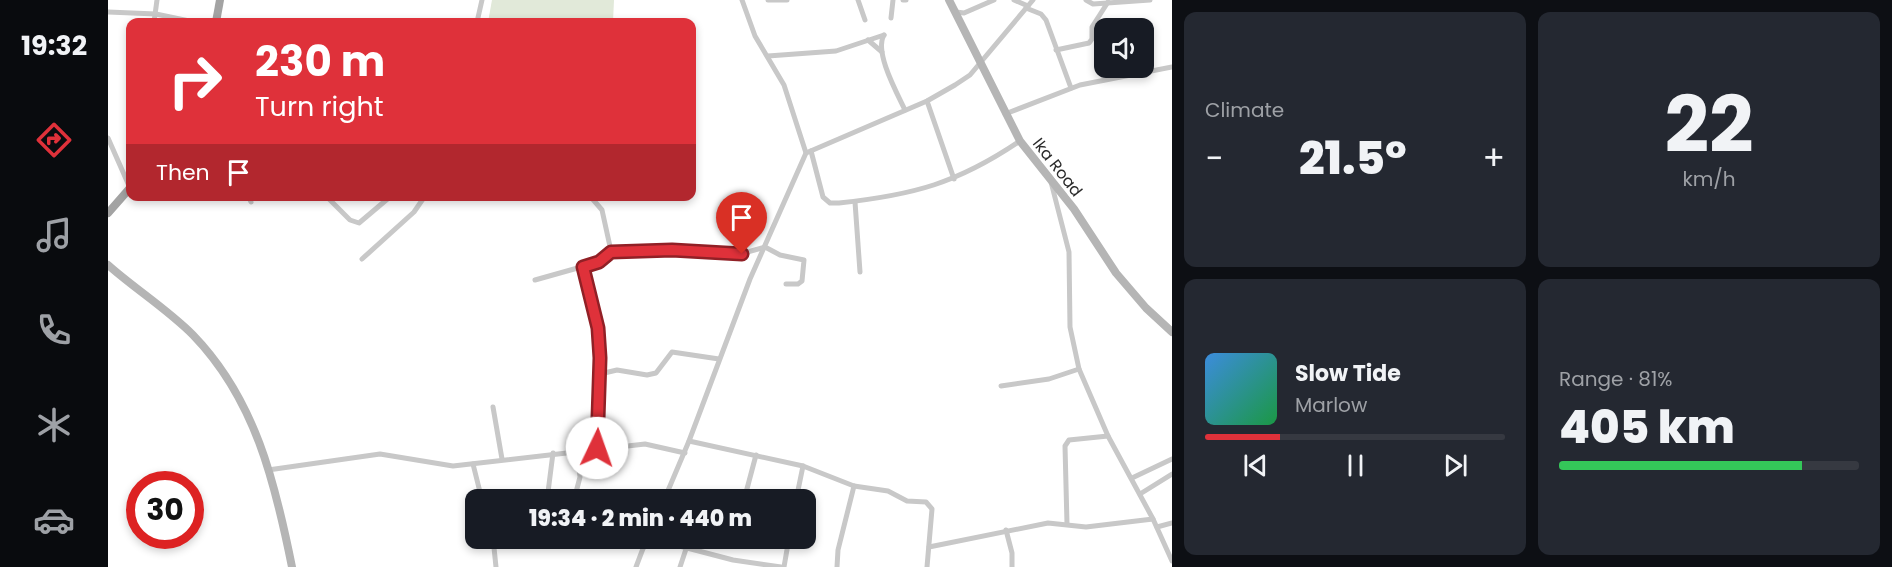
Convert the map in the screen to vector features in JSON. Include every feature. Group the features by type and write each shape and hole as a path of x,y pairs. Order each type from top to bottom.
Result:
{"main road":[{"path":"217,18 220,0"},
{"path":"108,213 126,193"}],"street":[{"path":"155,18 157,0"},
{"path":"478,18 482,0"},
{"path":"742,0 755,36 784,85 826,201 830,203 855,202 899,196 954,179 985,165 1020,141"},
{"path":"768,0 783,0"},
{"path":"858,0 865,20"},
{"path":"891,18 893,0"},
{"name":"Ika Road","path":"949,0 1020,141 1074,209 1116,273 1146,308 1172,332"},
{"path":"954,11 964,13 994,0"},
{"path":"1014,0 1044,17 1071,88"},
{"path":"669,489 690,441 719,359 765,246 808,152 927,100 970,75 1033,0"},
{"path":"1086,0 1094,4 1150,0"},
{"path":"1056,50 1089,43 1092,39 1092,27 1108,2"},
{"path":"108,12 156,14 175,18"},
{"path":"768,56 836,51 884,35 881,40 883,53 905,110"},
{"path":"868,40 883,53"},
{"path":"1005,114 1071,88 1172,67"},
{"path":"927,100 954,179"},
{"path":"108,138 126,179"},
{"path":"1050,180 1069,252 1070,327 1079,369 1108,436 1153,519 1172,561"},
{"path":"331,201 350,220 358,223 385,201"},
{"path":"362,259 414,212 422,201"},
{"path":"594,201 602,210 611,252"},
{"path":"855,202 860,272"},
{"path":"534,280 599,262 611,252 672,250 737,255 765,246 780,255 804,260 802,281 798,284 786,284"},
{"path":"108,267 192,334 238,392 259,440 292,567"},
{"path":"583,267 598,328 600,374 597,448"},
{"path":"600,374 617,370 649,375 659,370 665,357 672,352 719,359"},
{"path":"1001,386 1049,379 1079,369"},
{"path":"493,407 502,459"},
{"path":"1067,524 1065,446 1069,440 1108,436"},
{"path":"690,441 803,466 854,486 883,489 907,501 930,504 932,508 927,567"},
{"path":"268,470 380,454 441,465 472,464 577,450 645,444 685,453"},
{"path":"577,450 580,477 577,489"},
{"path":"548,489 553,453"},
{"path":"747,489 756,455"},
{"path":"1132,478 1172,459"},
{"path":"472,464 479,489"},
{"path":"798,489 803,466"},
{"path":"1140,494 1172,474"},
{"path":"837,567 838,550 854,486"},
{"path":"929,547 1048,523 1096,526 1153,519"},
{"path":"1157,527 1172,524"},
{"path":"1006,530 1012,553 1012,567"},
{"path":"494,549 496,567"},
{"path":"636,567 643,549"},
{"path":"680,567 686,549 744,562 783,567 787,549"},
{"path":"774,565 786,558"}],"green space":[{"path":"492,0 614,0 613,18 489,18"}],"route":[{"path":"597,448 600,398 598,328 583,277 583,267 599,262 611,252 672,250 742,254"}]}
